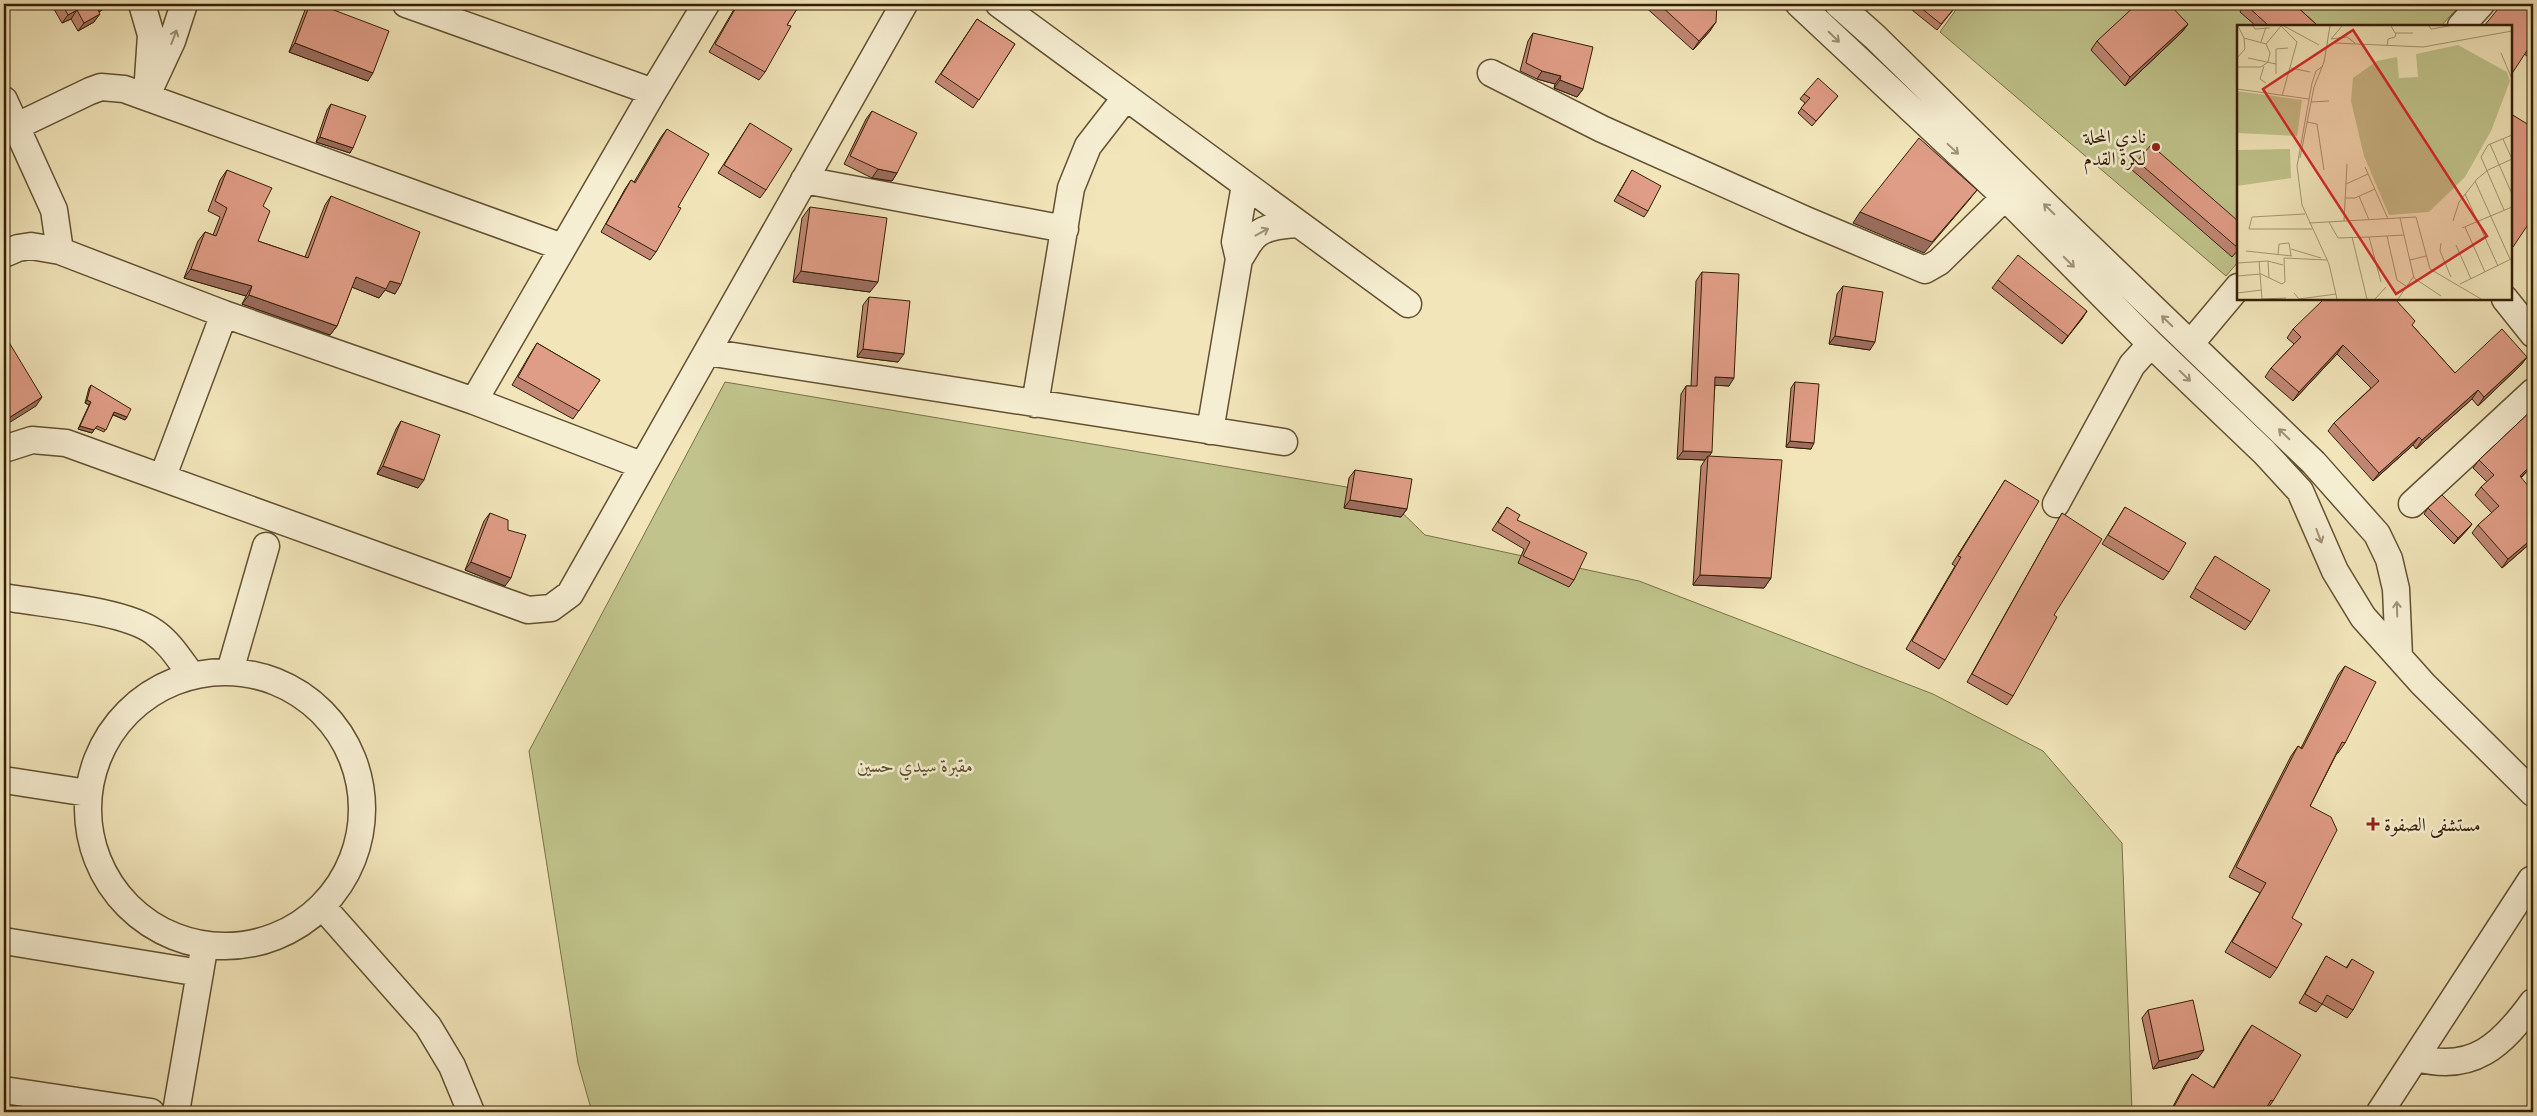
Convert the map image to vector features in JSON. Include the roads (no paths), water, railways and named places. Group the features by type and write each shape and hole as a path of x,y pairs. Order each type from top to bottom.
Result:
{"street":[{"path":"142,4 151,35 146,97"},
{"path":"146,97 172,41 184,4"},
{"path":"406,4 653,92"},
{"path":"474,401 562,247 706,4"},
{"path":"4,449 32,440 55,440 163,476 518,606 536,611 551,608 570,594 641,465 904,4"},
{"path":"999,4 1296,224 1408,304"},
{"path":"1799,4 2005,197 2151,344 2264,452 2300,491 2343,587 2363,616 2423,684 2533,792"},
{"path":"1838,4 1875,37 2046,206 2314,463 2377,534 2389,559 2396,589 2399,657"},
{"path":"2462,25 2481,4"},
{"path":"1491,72 1602,129 1823,228 1926,270 1939,262 2005,197"},
{"path":"17,126 101,87 113,87 146,97 562,247"},
{"path":"1035,404 1071,188 1078,166 1099,130 1126,97"},
{"path":"4,100 54,210 60,251"},
{"path":"804,180 1065,229"},
{"path":"1210,431 1239,258 1236,242 1245,185"},
{"path":"1239,258 1250,241 1260,232 1275,226 1296,224"},
{"path":"4,254 18,248 45,246 224,314 474,401 641,465"},
{"path":"2191,344 2237,288"},
{"path":"2506,300 2533,334"},
{"path":"163,476 224,314"},
{"path":"2056,504 2132,365 2151,344"},
{"path":"707,352 1284,442"},
{"path":"2412,504 2533,392"},
{"path":"2300,491 2314,463"},
{"path":"230,671 266,546"},
{"path":"4,597 118,616 143,624 165,641 192,676"},
{"path":"230,671 255,675 278,682 300,693 319,708 335,727 351,755 362,794 362,819 358,843 350,866 338,888 306,920 268,940 248,946 205,946 179,940 155,929 134,913 115,894 101,871 92,846 87,820 88,793 93,770 102,748 114,728 130,710 148,695 169,684 192,676 230,671"},
{"path":"4,780 88,793"},
{"path":"2380,1112 2417,1058 2531,880"},
{"path":"322,906 428,1026 452,1066 471,1112"},
{"path":"4,941 200,973"},
{"path":"176,1112 205,946"},
{"path":"2417,1058 2431,1062 2455,1063 2480,1055 2492,1048 2533,1002"},
{"path":"4,1090 151,1112"}],"place":[{"name":"نادي المحلة لكرة القدم","path":"2156,147"},
{"name":"مستشفى الصفوة","path":"2373,824"}],"park label":[{"name":"مقبرة سيدي حسين","path":"915,765"}]}
